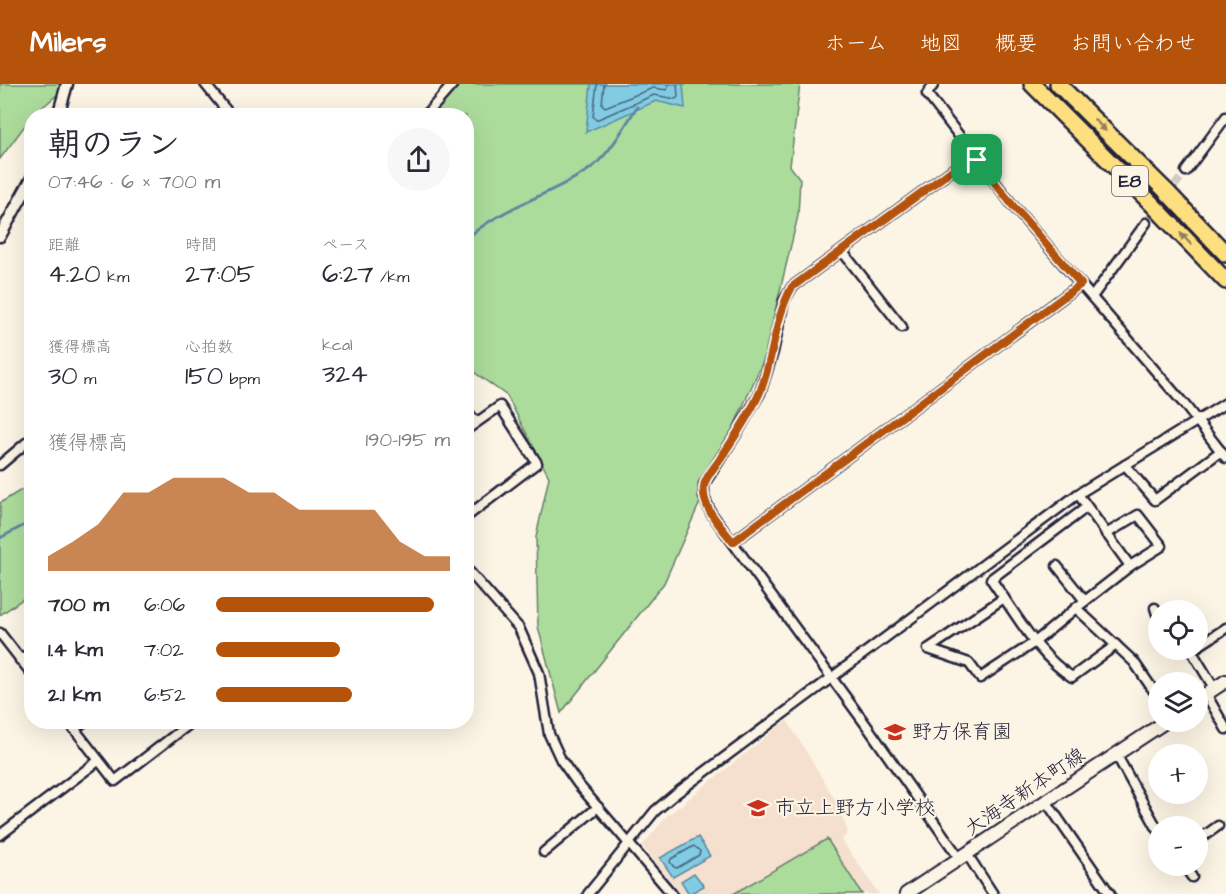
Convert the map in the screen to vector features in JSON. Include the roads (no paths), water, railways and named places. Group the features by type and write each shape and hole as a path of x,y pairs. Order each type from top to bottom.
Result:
{"highway":[{"name":"E8","path":"1032,84 1153,204 1226,281"},
{"name":"E8","path":"1058,84 1226,254"}],"main road":[{"path":"1208,693 1226,681"},
{"name":"大海寺新本町線","path":"906,894 1150,732"}],"street":[{"path":"60,108 67,84"},
{"path":"205,84 224,108"},
{"path":"432,108 453,84"},
{"path":"934,84 927,94 973,155 1014,207 1184,404 1223,454 1155,500 1125,465"},
{"path":"1186,171 1226,117"},
{"path":"973,155 792,287 784,301 773,352 760,393 704,484 704,497 711,513 993,894"},
{"path":"0,236 24,192"},
{"path":"1092,297 1146,223"},
{"path":"842,251 902,327"},
{"path":"733,542 1081,284"},
{"path":"588,894 662,805 1078,494 1226,403"},
{"path":"474,420 476,422 500,406 537,463 474,511"},
{"path":"0,465 24,445"},
{"path":"1078,494 1130,566"},
{"path":"1087,507 991,579 1035,642 1056,667 1072,677 1116,645"},
{"path":"1004,598 928,649 969,663 980,678 1035,642 1130,566 1162,546 1138,515 1106,534"},
{"path":"1057,566 1085,601"},
{"path":"474,577 519,628 539,673 544,717 561,760 578,784 672,894"},
{"path":"1076,608 1134,662 1148,682"},
{"path":"1208,640 1226,628"},
{"path":"0,633 24,665"},
{"path":"20,660 24,657"},
{"path":"1208,698 1226,729"},
{"path":"75,729 114,781 183,729"},
{"path":"1116,754 1150,816"},
{"path":"0,835 98,761"},
{"path":"1046,801 1110,894"},
{"path":"544,852 598,807"},
{"path":"1208,833 1218,826"}],"water":[{"path":"591,84 683,84 685,108 656,101 586,132"},
{"path":"698,837 710,856 673,877 660,858"},
{"path":"694,873 704,886 689,894 681,881"}],"waterway":[{"path":"474,233 495,218 573,179 596,164 637,107"},
{"path":"0,538 24,525"}],"tunnel":[{"path":"1146,223 1186,171"}],"place":[{"name":"野方保育園","path":"895,732"},
{"name":"市立上野方小学校","path":"758,808"}]}
